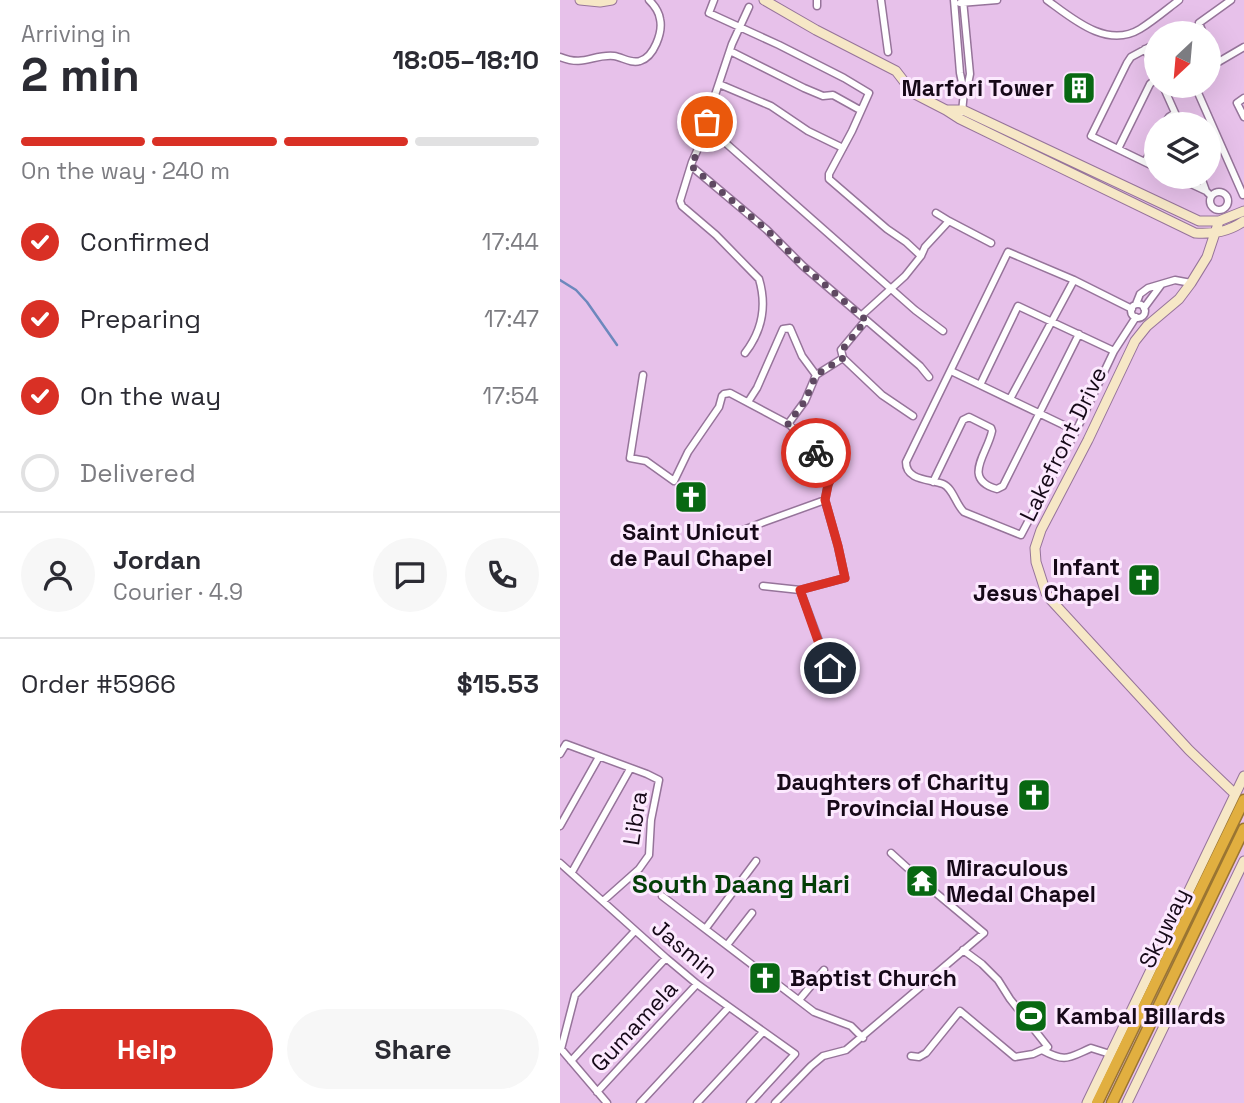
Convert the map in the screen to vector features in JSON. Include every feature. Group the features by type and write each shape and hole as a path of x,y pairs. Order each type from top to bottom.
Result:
{"highway":[{"path":"1100,1103 1240,797"},
{"name":"Skyway","path":"1100,1103 1244,809"},
{"name":"Skyway","path":"1112,1103 1244,829"},
{"path":"1118,1103 1244,842"}],"street":[{"path":"580,0 612,0"},
{"path":"560,57 575,62 613,56 631,61 644,59 653,48 660,24 657,10 649,0"},
{"path":"714,0 709,13 835,73 869,93 829,174 829,179 921,256"},
{"path":"764,0 896,71 913,93 946,110 1199,221 1219,221 1244,211"},
{"path":"881,0 887,52"},
{"path":"962,115 964,92 954,2 997,0"},
{"path":"1047,0 1098,33 1116,36 1138,31 1179,0"},
{"path":"1202,21 1231,0"},
{"path":"963,2 970,74 964,92"},
{"path":"745,353 762,319 759,279 716,235 682,206 680,201 706,130 730,51 749,6"},
{"path":"1222,60 1244,47"},
{"path":"1144,50 1131,57 1127,63 1091,136 1144,162"},
{"path":"730,51 795,84 823,96 830,94 838,97 860,110"},
{"path":"719,84 771,106 808,131 843,148"},
{"path":"1118,149 1144,96"},
{"path":"1200,98 1244,195 1228,200"},
{"path":"1244,98 1237,103 1244,117"},
{"path":"962,115 1195,233 1215,234 1244,221"},
{"path":"706,130 728,145 915,310 943,331"},
{"path":"691,166 767,230 803,266 920,366 929,377"},
{"path":"1199,189 1209,194 1226,194 1228,200 1225,208 1216,209 1212,205 1209,194 1206,189"},
{"path":"936,213 990,243"},
{"path":"913,416 883,395 843,358 842,350 864,317 905,276 925,247 948,221"},
{"name":"Lakefront Drive","path":"1219,221 1202,267 1191,283 1179,299 1147,326 1135,341 1041,530 1035,548 1035,562 1051,600 1189,750 1240,797"},
{"path":"1144,308 1141,304 1134,306 1008,252 906,462 909,473 925,481 945,485 964,512 1021,535 1076,431 1114,351 1136,317 1142,316 1144,308 1161,285"},
{"path":"1010,400 1074,280"},
{"path":"1136,317 1132,314 1134,306 1140,294 1148,288 1175,280 1191,283"},
{"path":"980,385 1018,306 1114,351"},
{"path":"748,402 783,329 787,327 790,328 802,356 816,375"},
{"path":"933,482 963,420 969,417 991,428 993,434 977,468 979,475 989,487 997,489 1003,486 1079,334"},
{"path":"788,424 805,401 816,375 843,358"},
{"path":"951,371 1076,431"},
{"path":"643,376 630,458 646,461 674,481 688,452 719,407 722,396 730,393 788,424 831,469 833,474 825,500 845,578 800,590 764,586"},
{"path":"741,531 825,500"},
{"path":"800,590 830,668"},
{"name":"Libra","path":"560,754 566,744 659,780 651,820 649,855 639,869 603,901"},
{"path":"560,826 599,757"},
{"path":"572,872 630,769"},
{"path":"1087,1103 1240,797 1244,776"},
{"path":"775,1103 823,1056 846,1051 984,933 891,853"},
{"path":"706,929 756,861"},
{"path":"1127,1103 1244,861"},
{"name":"Jasmin","path":"560,863 697,984 795,1054 750,1103"},
{"path":"662,896 799,1000 823,1016 851,1026 863,1038"},
{"path":"727,945 752,913"},
{"path":"607,1103 561,1049 575,995 635,931"},
{"path":"911,1056 919,1057 926,1053 960,1011 1015,1057 1025,1056 1048,1046 1021,1014 998,980 963,950"},
{"path":"571,1061 666,958"},
{"path":"799,1000 824,970"},
{"name":"Gumamela","path":"597,1092 697,984"},
{"path":"640,1103 729,1007"},
{"path":"697,1103 763,1032"},
{"path":"1042,1050 1061,1059 1091,1048 1110,1054"}],"waterway":[{"path":"560,280 576,290 587,302 617,345"}],"way so far":[{"path":"707,122 705,135 691,166 767,230 803,266 866,320 842,350 843,358 816,375 805,401 788,424 816,453"}],"place":[{"name":"Marfori Tower","path":"1079,88"},
{"name":"Saint Unicut de Paul Chapel","path":"691,497"},
{"name":"Infant Jesus Chapel","path":"1144,580"},
{"name":"Daughters of Charity Provincial House","path":"1034,795"},
{"name":"Miraculous Medal Chapel","path":"922,881"},
{"name":"Baptist Church","path":"765,978"},
{"name":"Kambal Billards","path":"1031,1016"}],"district":[{"name":"South Daang Hari","path":"741,884"}],"route":[{"path":"816,453 833,474 825,500 845,578 800,590 830,668"}]}
